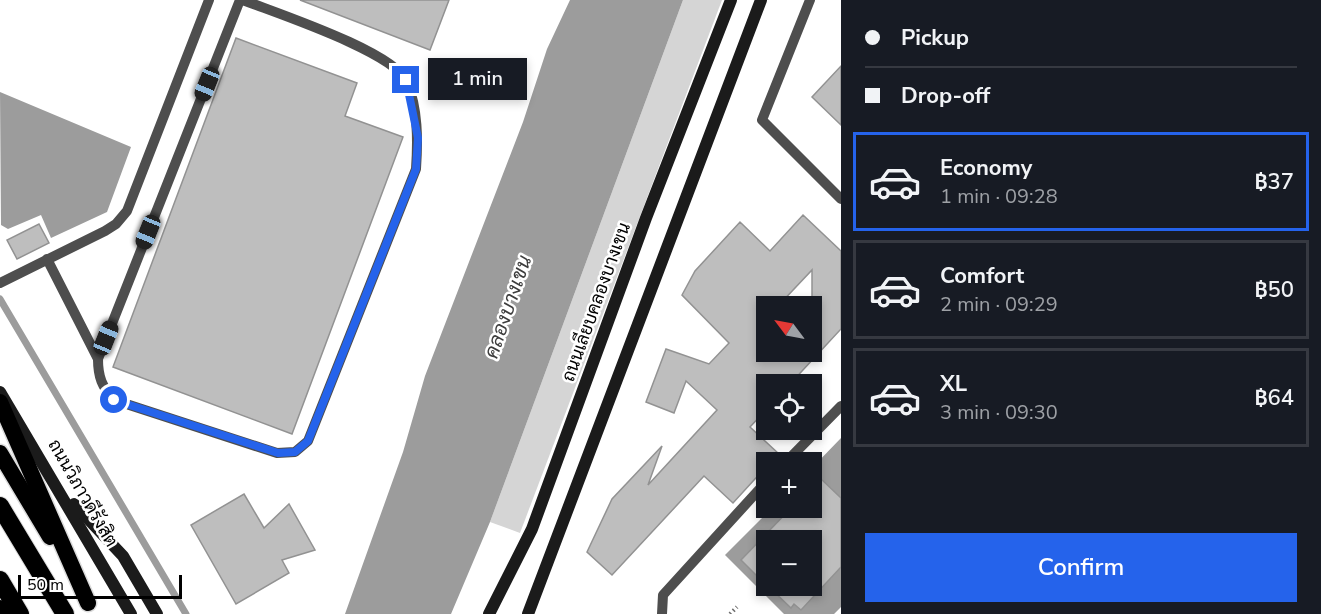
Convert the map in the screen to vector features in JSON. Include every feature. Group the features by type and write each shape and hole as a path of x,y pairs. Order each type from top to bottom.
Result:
{"highway":[{"path":"0,402 92,608"},
{"path":"0,453 92,608"},
{"path":"0,506 65,614"},
{"path":"0,580 20,614"},
{"path":"0,609 3,614"}],"main road":[{"name":"ถนนเลียบคลองบางเขน","path":"489,614 532,529 646,218 731,0"},
{"path":"528,614 761,0"},
{"name":"ถนนวิภาวดีรังสิต","path":"0,392 131,614"},
{"path":"58,488 123,556 158,614"}],"lane":[{"path":"3,281 105,231 116,224 127,211 209,0"},
{"path":"242,0 371,52 391,63 406,80 418,138 416,169 308,441 295,452 278,453 114,400 104,389 98,375 98,359 242,0"},
{"path":"810,0 762,120 841,199"},
{"path":"47,259 98,359"},
{"path":"796,452 841,406"},
{"path":"650,614 661,609 663,596 756,493"}],"path":[{"path":"730,614 737,608"}],"shaded area":[{"path":"683,0 722,0 520,533 490,522"}],"water":[{"name":"คลองบางเขน","path":"570,0 683,0 490,522 451,614 345,614 403,452 425,376 523,122 547,49"},
{"path":"0,92 131,147 107,212 51,238 41,215 8,229 1,225"},
{"path":"841,438 841,607 834,614 784,614 766,596 822,596 822,530 756,530 756,586 725,555 762,518 822,518 822,458"}],"building":[{"path":"300,0 449,0 430,50"},
{"path":"236,38 357,83 345,116 403,137 292,434 113,367"},
{"path":"841,66 841,125 812,97"},
{"path":"803,215 841,251 841,329 822,349 822,296 812,296 812,270 787,296 756,296 756,362 810,362 799,374 756,374 756,421 750,427 756,433 756,440 764,440 777,452 756,452 756,478 733,503 704,476 612,575 587,552 612,499 662,446 648,485 717,410 686,381 674,413 646,402 666,349 709,364 729,343 682,295 695,271 740,222 770,251"},
{"path":"39,224 49,243 17,259 7,240"},
{"path":"822,480 841,498 841,567 822,587 822,530 770,530 781,518 822,518"},
{"path":"244,494 264,528 289,504 315,550 282,560 289,573 236,604 191,525"},
{"path":"756,544 756,575 741,560"},
{"path":"778,596 814,596 801,610 794,604 791,608"}],"waterway":[{"path":"0,299 186,614"}],"route":[{"path":"114,400 278,453 295,452 308,441 416,169 418,138 406,80"}]}
